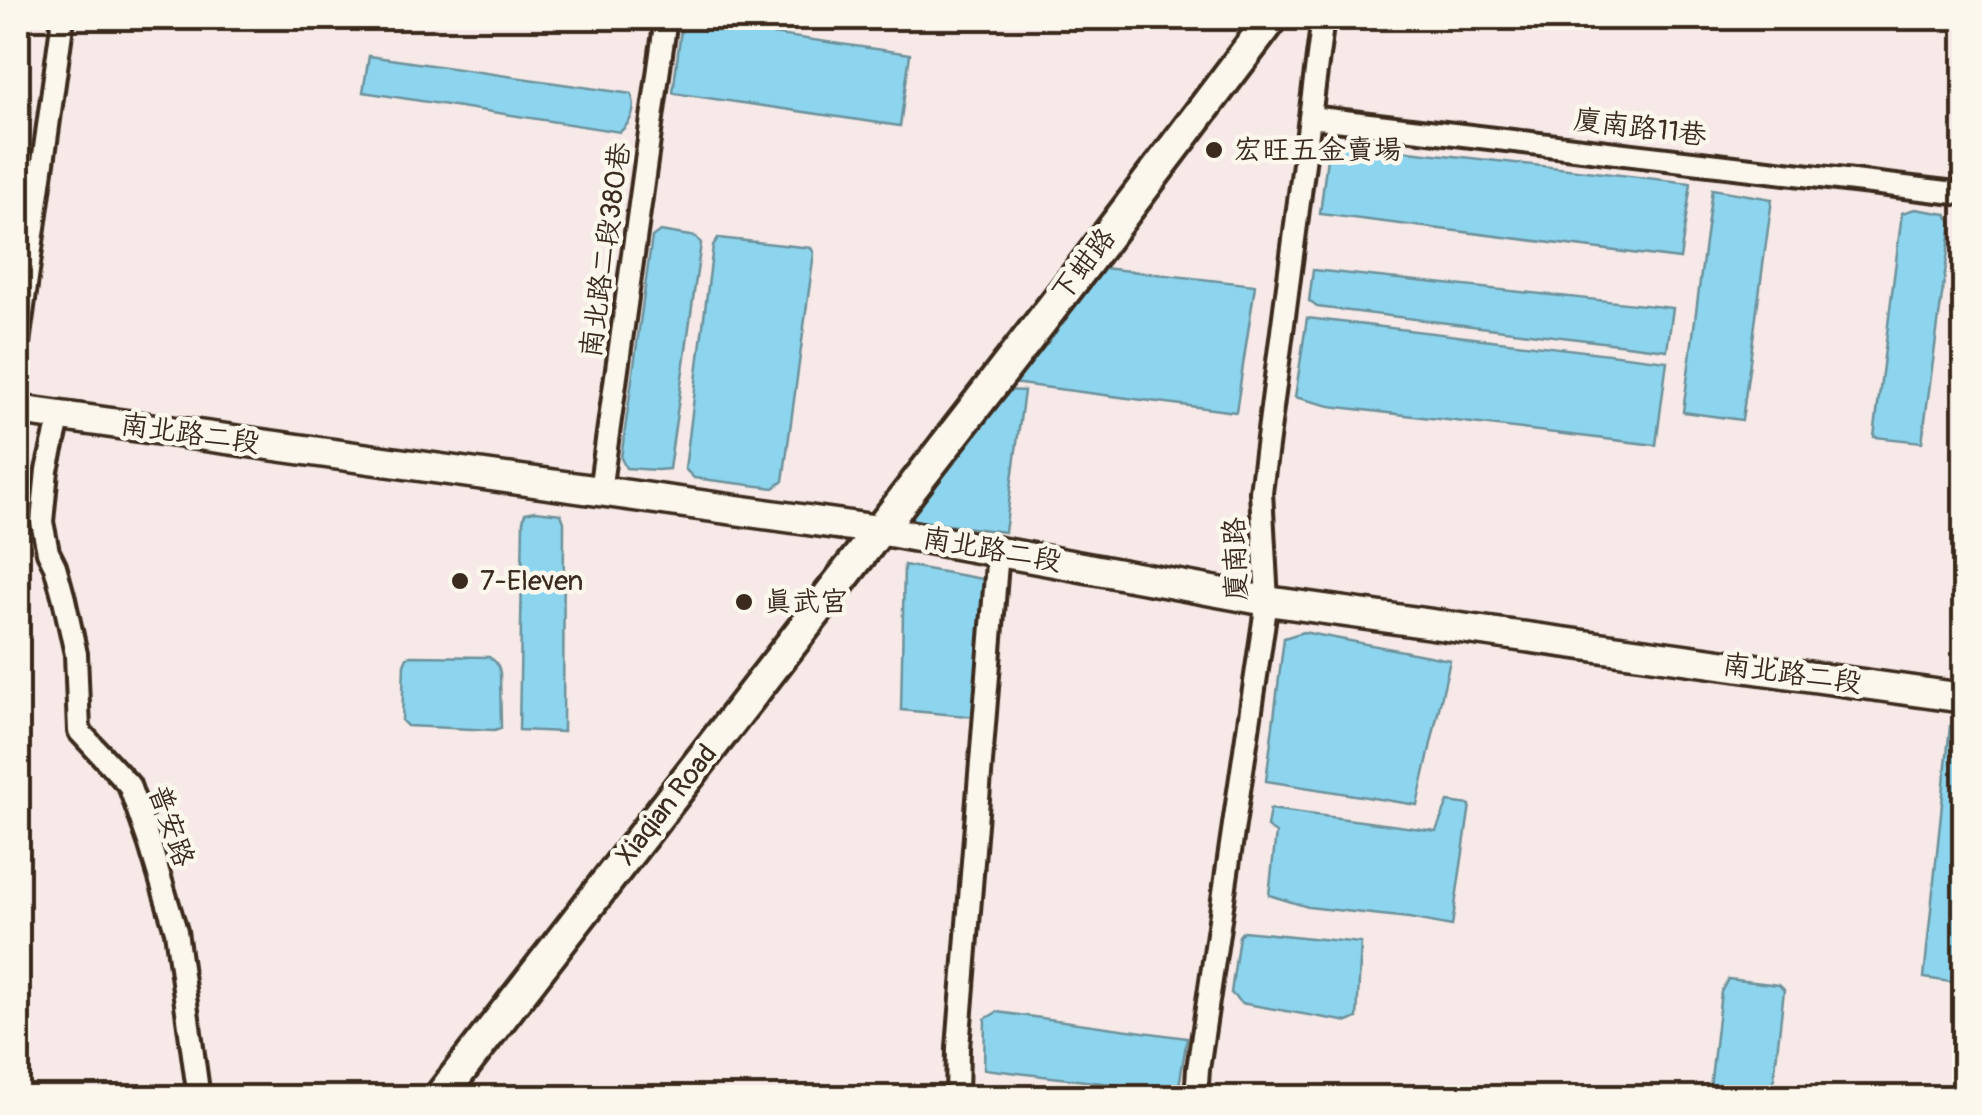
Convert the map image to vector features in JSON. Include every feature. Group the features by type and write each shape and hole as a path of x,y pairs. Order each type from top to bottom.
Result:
{"main road":[{"name":"下蚶路","path":"879,530 1272,18"},
{"name":"Xiaqian Road","path":"440,1098 879,530"}],"street":[{"path":"18,343 64,18"},
{"name":"南北路二段380巷","path":"600,491 666,18"},
{"name":"廈南路","path":"1196,1098 1267,602 1261,492 1323,18"},
{"name":"廈南路11巷","path":"1310,116 1964,194"},
{"name":"南北路二段","path":"18,410 879,530 1267,602 1964,698"},
{"name":"普安路","path":"60,416 47,470 42,522 76,654 78,731 129,785 150,845 176,930 199,1098"},
{"path":"951,1098 957,1097 998,551"}],"water":[{"path":"682,21 910,54 900,126 673,93"},
{"path":"369,56 631,94 633,110 620,132 363,92"},
{"path":"1329,142 1691,183 1680,259 1320,214"},
{"path":"1712,189 1772,199 1742,420 1683,412"},
{"path":"1915,209 1946,214 1952,222 1922,442 1874,437 1902,213"},
{"path":"660,231 696,237 701,243 669,469 626,468 621,458 652,237"},
{"path":"718,238 811,248 814,253 783,481 774,488 694,478 685,469 713,246"},
{"path":"1103,268 1255,285 1236,412 1012,383"},
{"path":"1313,270 1673,308 1667,350 1317,307 1309,301"},
{"path":"1307,318 1667,361 1656,445 1330,406 1295,397"},
{"path":"1005,390 1024,391 1005,532 907,520"},
{"path":"525,513 561,514 564,522 563,732 519,730 523,521"},
{"path":"904,565 988,580 978,717 901,710"},
{"path":"1303,632 1450,660 1417,805 1266,781 1284,638"},
{"path":"411,656 494,660 500,673 501,728 407,726 402,721 404,664"},
{"path":"1950,726 1964,727 1964,984 1924,978"},
{"path":"1448,802 1470,805 1452,926 1308,907 1269,895 1276,833 1267,827 1270,809 1436,831"},
{"path":"1243,931 1361,943 1357,1018 1348,1022 1241,1003 1231,993"},
{"path":"1728,979 1779,985 1784,990 1772,1097 1709,1097 1721,992"},
{"path":"997,1012 1187,1038 1178,1092 984,1069 985,1019"}],"place":[{"name":"宏旺五金賣場","path":"1214,150"},
{"name":"7-Eleven","path":"460,581"},
{"name":"真武宮","path":"744,602"}]}
